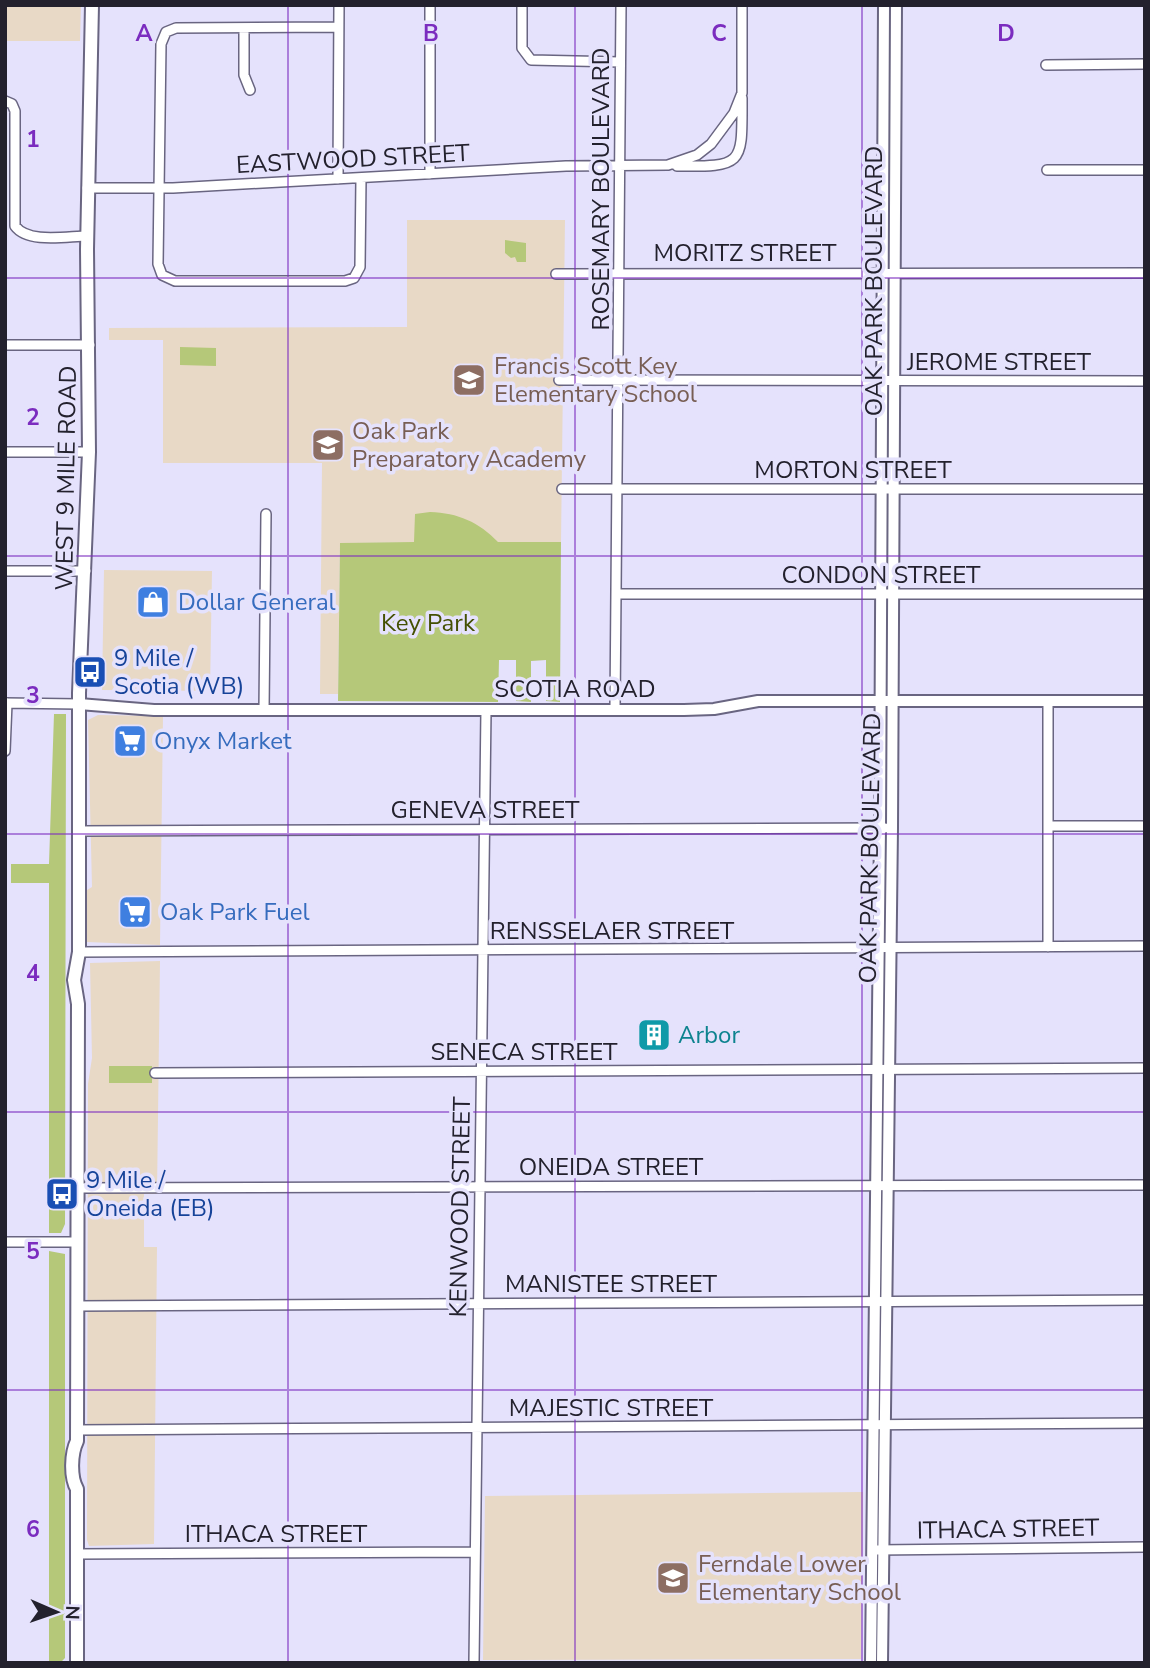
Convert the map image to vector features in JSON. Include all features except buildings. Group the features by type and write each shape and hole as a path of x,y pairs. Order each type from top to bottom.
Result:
{"main road":[{"name":"WEST 9 MILE ROAD","path":"77,1663 77,1489 81,1474 81,1448 77,1435 78,1004 83,993 83,970 79,953 79,704 89,452 87,236 92,5"}],"street":[{"path":"338,179 339,5"},
{"path":"430,5 430,174"},
{"path":"522,5 522,48 531,60 620,62"},
{"name":"ROSEMARY BOULEVARD","path":"615,709 621,5"},
{"path":"668,166 697,155 711,144 729,122 742,93 742,5"},
{"name":"OAK PARK BOULEVARD","path":"884,5 890,34"},
{"name":"OAK PARK BOULEVARD","path":"871,1663 877,1550 885,949 890,34 896,5"},
{"path":"338,27 176,28 164,35 161,44 158,264 164,278 175,281 345,281 354,278 360,267 360,178"},
{"path":"244,29 244,75 250,90"},
{"path":"1046,65 1145,64"},
{"name":"EASTWOOD STREET","path":"88,188 160,188 620,166 720,167 734,161 740,151 742,93"},
{"path":"9,102 15,226 22,233 33,236 87,236"},
{"path":"1047,170 1145,170"},
{"name":"MORITZ STREET","path":"556,274 1145,273"},
{"path":"5,345 90,345"},
{"name":"JEROME STREET","path":"559,380 1145,381"},
{"path":"5,452 89,452"},
{"name":"MORTON STREET","path":"562,489 1145,489"},
{"path":"264,710 266,514"},
{"path":"5,570 86,571"},
{"name":"CONDON STREET","path":"616,594 1145,594"},
{"name":"SCOTIA ROAD","path":"6,703 79,704 154,710 486,710 714,709 758,701 1145,701"},
{"path":"1048,702 1048,947"},
{"path":"5,751 6,703"},
{"name":"KENWOOD STREET","path":"474,1663 486,710"},
{"path":"1048,827 1145,825"},
{"name":"GENEVA STREET","path":"79,831 886,828"},
{"name":"RENSSELAER STREET","path":"79,953 1145,946"},
{"name":"SENECA STREET","path":"155,1073 1145,1068"},
{"name":"ONEIDA STREET","path":"78,1188 1145,1185"},
{"path":"5,1242 78,1242"},
{"name":"MANISTEE STREET","path":"77,1306 1145,1300"},
{"name":"MAJESTIC STREET","path":"77,1435 476,1428 1145,1423"},
{"name":"ITHACA STREET","path":"877,1550 1145,1547"},
{"name":"OAK PARK BOULEVARD","path":"877,1550 882,1663"},
{"name":"ITHACA STREET","path":"77,1554 475,1552"}],"shaded area":[{"path":"5,5 81,5 80,41 5,41"},
{"path":"407,220 565,220 561,542 340,543 338,694 320,694 322,463 163,463 163,340 109,340 109,328 407,327"},
{"path":"104,570 212,571 210,691 102,690"},
{"path":"98,715 163,716 160,945 87,942 87,890 92,887 88,720"},
{"path":"160,961 157,1194 144,1194 144,1247 157,1247 154,1544 89,1546 88,1084 92,1058 90,963"},
{"name":"Ferndale Lower Elementary School","path":"863,1492 861,1659 483,1660 485,1496"}],"green space":[{"path":"505,240 526,243 526,262 517,262 515,257 511,258 505,253"},
{"path":"180,347 216,348 216,366 180,365"},
{"name":"Key Park","path":"415,514 450,514 467,520 498,542 561,542 560,702 546,701 546,660 531,661 531,702 516,701 516,660 499,660 498,702 338,701 340,543 414,542"},
{"path":"54,714 66,714 65,1224 61,1233 49,1233 49,883 11,883 11,864 49,864"},
{"path":"109,1066 152,1066 152,1083 109,1083"},
{"path":"49,1251 65,1254 65,1658 60,1663 49,1663"}],"place":[{"name":"Francis Scott Key Elementary School","path":"469,380"},
{"name":"Oak Park Preparatory Academy","path":"328,445"},
{"name":"Dollar General","path":"153,602"},
{"name":"9 Mile / Scotia (WB)","path":"90,672"},
{"name":"Onyx Market","path":"130,741"},
{"name":"Oak Park Fuel","path":"135,912"},
{"name":"Arbor","path":"654,1035"},
{"name":"9 Mile / Oneida (EB)","path":"62,1194"},
{"name":"Ferndale Lower Elementary School","path":"673,1578"}]}
